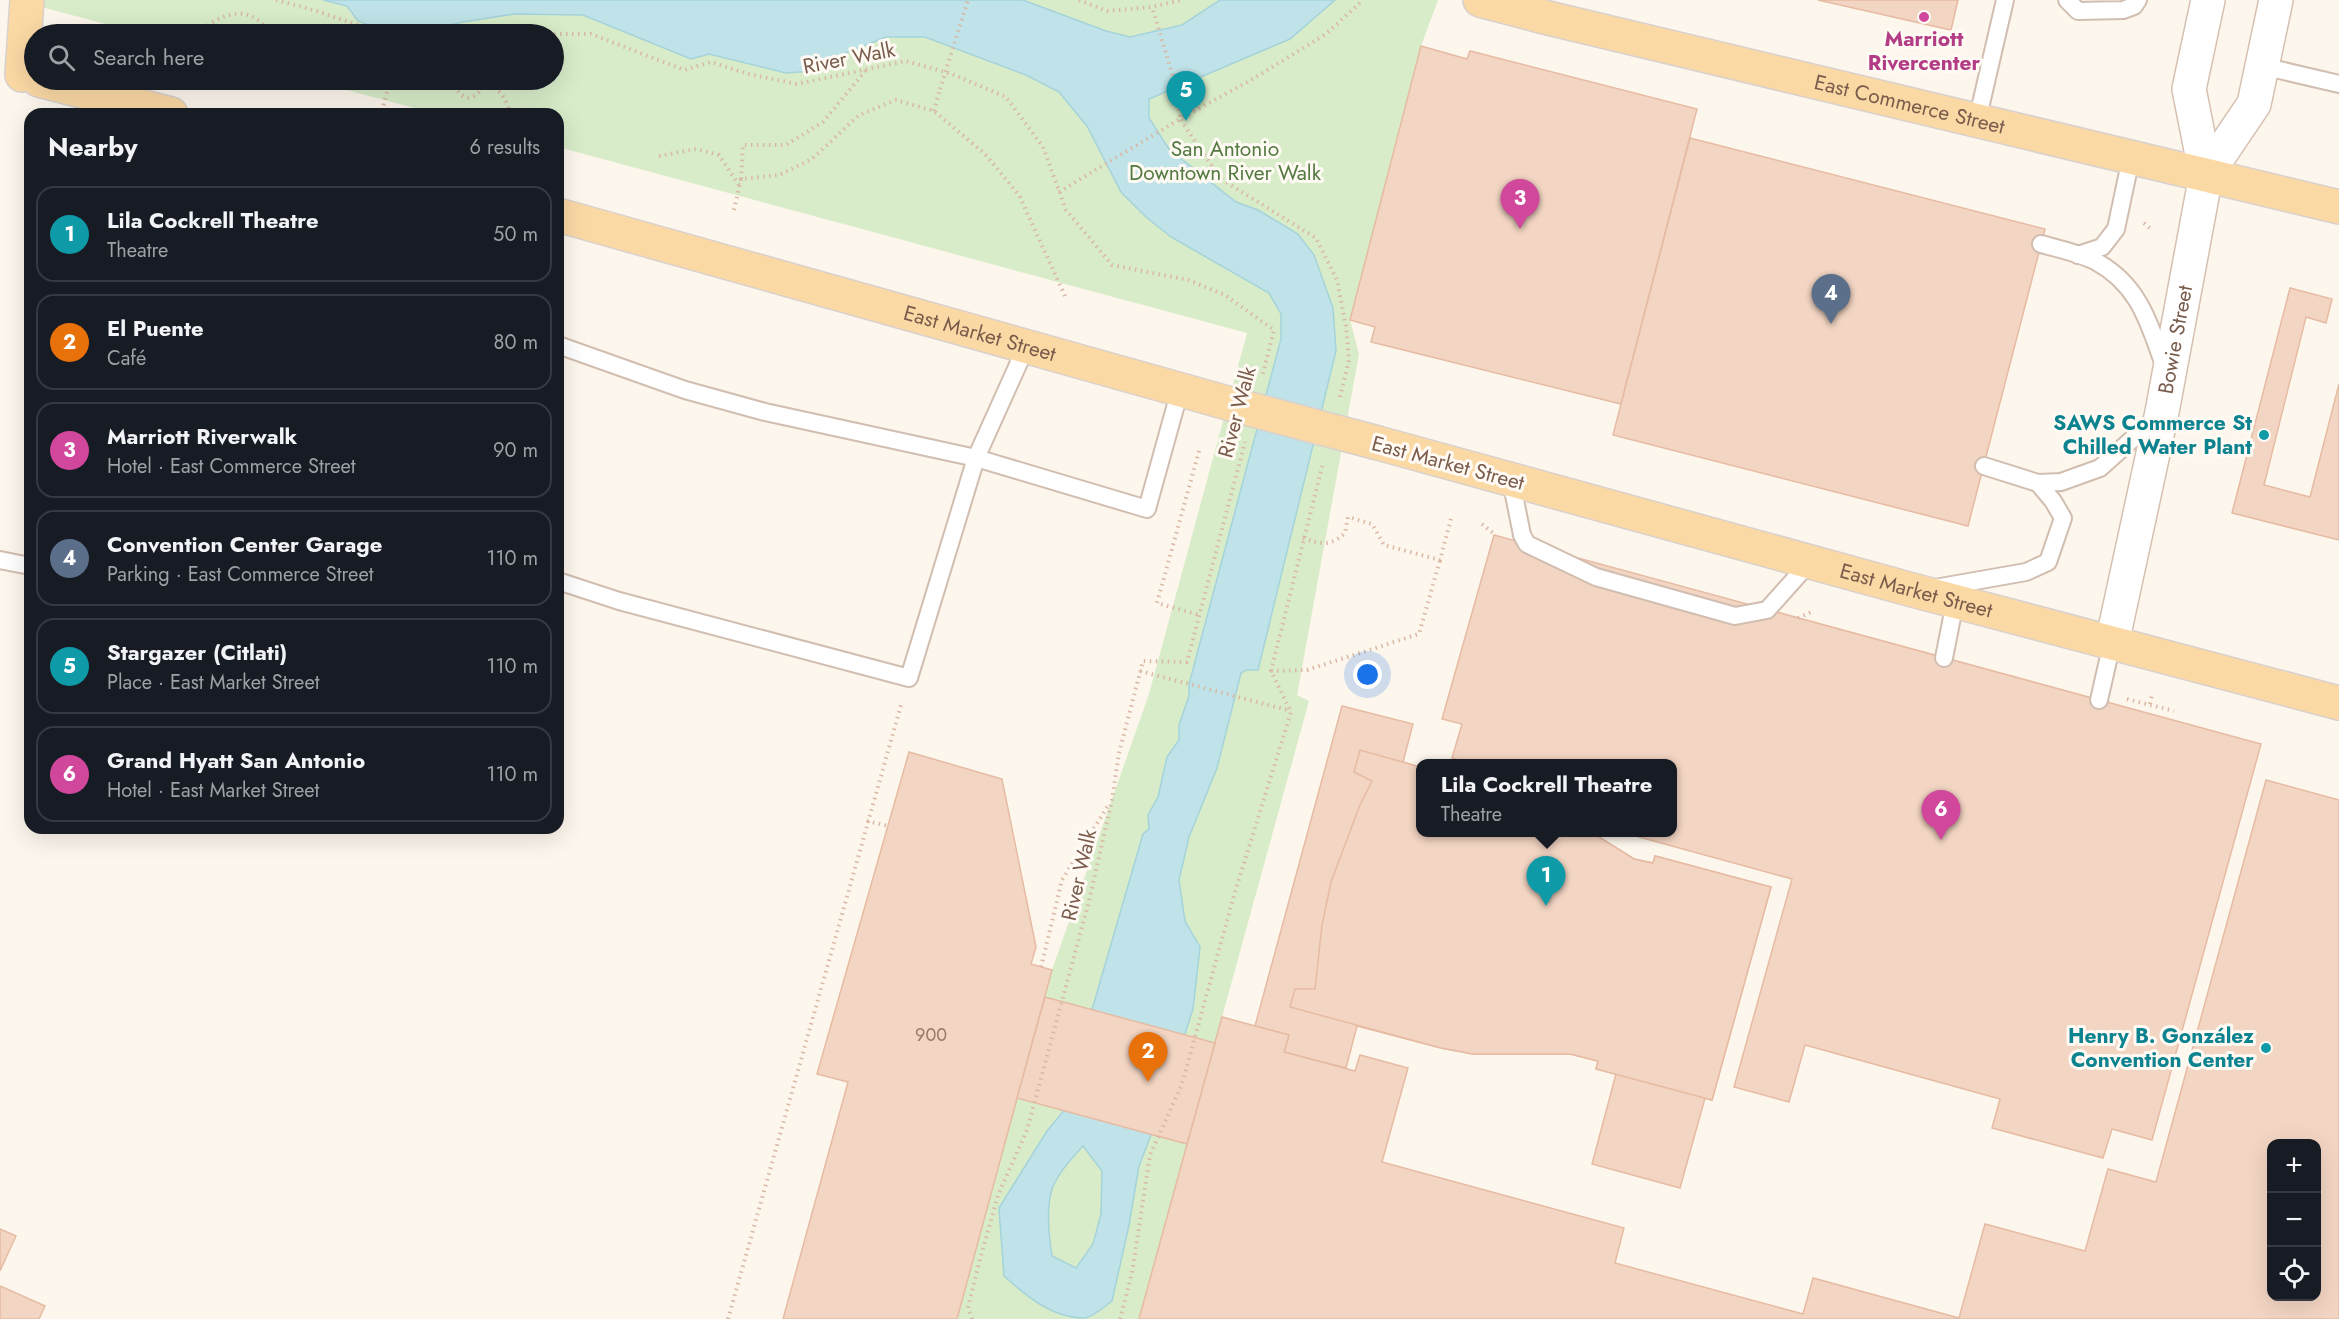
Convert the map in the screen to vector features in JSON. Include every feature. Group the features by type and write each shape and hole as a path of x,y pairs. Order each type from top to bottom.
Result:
{"main road":[{"path":"26,24 27,0"},
{"name":"East Commerce Street","path":"1480,0 1567,23 2339,207"},
{"name":"Bowie Street","path":"2112,643 2162,412 2206,175 2189,89 2208,0"},
{"name":"Bowie Street","path":"2206,175 2254,104 2276,0"},
{"path":"81,90 148,108"},
{"name":"East Market Street","path":"564,217 1231,404 1955,602 2339,703"}],"lane":[{"path":"1977,121 2005,0"},
{"path":"2067,0 2079,11 2123,10 2134,6 2138,0"},
{"path":"2262,66 2339,84"},
{"path":"2078,255 2102,247 2116,229 2131,158"},
{"path":"2041,244 2095,261 2131,288 2145,313 2168,378"},
{"path":"564,347 685,390 765,412 976,458 1147,509 1180,390"},
{"path":"564,583 619,601 909,678 976,458 1026,347"},
{"path":"1984,466 2038,483 2061,482 2100,468 2162,412"},
{"path":"1511,480 1522,535 1527,544 1596,577 1736,616 1767,610 1810,562"},
{"path":"1916,591 2026,572 2048,562 2062,518 2054,501 2038,483"},
{"path":"0,560 24,565"},
{"path":"1944,658 1955,602"},
{"path":"2099,700 2112,643"}],"path":[{"path":"276,0 354,24"},
{"path":"934,111 968,0"},
{"path":"1079,0 1107,11 1152,7 1182,0"},
{"path":"1059,192 1326,34 1362,0"},
{"path":"1152,7 1178,93 1180,119 1221,179 1316,238 1337,280 1346,326 1349,360 1338,404"},
{"path":"209,24 221,17 241,13 253,16 264,24"},
{"name":"River Walk","path":"564,34 591,34 684,70 711,62 748,74 797,84 906,61 952,74 1006,98 1043,147 1066,210 1112,265 1188,280 1225,295 1274,330 1259,387"},
{"path":"734,210 741,179 743,145 786,146 823,122 867,69"},
{"path":"383,108 387,90"},
{"path":"457,90 468,98 482,90"},
{"path":"498,90 507,108"},
{"path":"741,179 779,175 812,159 859,115 896,100 934,111 985,154 1019,195 1065,296"},
{"path":"659,156 696,148 719,155 740,185"},
{"name":"River Walk","path":"972,1319 968,1308 998,1194 1027,1130 1089,901 1112,800 1119,753 1143,661 1187,662 1247,432"},
{"path":"1199,451 1157,603 1199,615"},
{"path":"1120,1319 1132,1273 1150,1155 1182,1084 1235,892 1292,712 1271,671 1323,460"},
{"path":"1271,671 1307,670 1419,634 1452,515"},
{"path":"1303,538 1323,544 1331,543 1345,533 1348,517 1372,524 1384,544 1440,560"},
{"path":"1482,524 1496,536"},
{"path":"1798,618 1811,612"},
{"path":"1140,671 1292,712"},
{"path":"728,1319 909,678"},
{"path":"2150,704 2152,695"},
{"path":"2124,698 2174,711"},
{"path":"1041,967 1062,880 1112,800"},
{"path":"867,821 888,826"}],"green space":[{"name":"San Antonio Downtown River Walk","path":"15,0 1438,0 1421,46 1350,320 1359,354 1297,695 1309,701 1139,1319 957,1319 1052,970 1149,694 1247,333 564,149 564,108 414,108 347,90 564,90 564,24 105,24"}],"water":[{"path":"323,0 1023,0 1106,31 1130,37 1182,25 1220,0 1335,0 1290,39 1149,99 1149,118 1169,149 1236,202 1258,210 1298,234 1314,255 1333,308 1336,351 1258,670 1246,670 1241,673 1217,768 1189,837 1179,880 1185,921 1200,947 1193,1009 1158,1117 1139,1166 1112,1301 1092,1316 1073,1317 1051,1310 1030,1298 1004,1276 999,1208 1047,1131 1062,1113 1143,834 1149,829 1148,815 1158,797 1167,757 1179,740 1179,725 1189,696 1189,684 1281,339 1281,314 1269,293 1171,237 1146,217 1121,192 1087,126 1059,92 1026,75 925,37 886,37 843,54 814,71 786,73 709,54 691,59 583,15 514,14 454,24 366,24 358,21 347,6","holes":["1083,1146 1102,1171 1101,1214 1093,1244 1076,1268 1052,1256 1049,1231 1052,1189 1062,1172"]}],"building":[{"name":"Marriott Rivercenter","path":"1818,0 1958,0 1951,30"},
{"path":"1421,46 1467,59 1470,51 1697,109 1621,404 1371,342 1375,327 1350,320"},
{"path":"1690,138 2045,229 1968,526 1613,435"},
{"name":"SAWS Commerce St Chilled Water Plant","path":"2290,288 2332,299 2326,323 2306,317 2264,485 2310,497 2339,384 2339,540 2232,513"},
{"path":"1494,535 2261,744 2152,1140 2112,1129 2103,1158 1992,1128 2000,1099 1805,1045 1789,1102 1734,1087 1792,879 1639,837 1677,837 1677,759 1455,759 1452,758 1462,724 1442,719"},
{"path":"1342,706 1413,724 1403,762 1416,766 1416,837 1599,837 1634,859 1653,863 1655,856 1771,887 1712,1100 1705,1098 1680,1188 1592,1164 1616,1074 1596,1069 1598,1061 1570,1054 1473,1054 1357,1026 1346,1068 1284,1052 1289,1035 1255,1026"},
{"path":"1360,750 1416,766 1416,837 1599,837 1634,859 1653,863 1655,856 1771,887 1712,1100 1596,1069 1598,1061 1570,1054 1473,1054 1441,1048 1290,1007 1295,989 1315,989 1322,925 1331,882 1360,805 1372,781 1354,772"},
{"path":"909,752 1002,779 1036,947 1031,964 1052,970 957,1319 783,1319 848,1082 817,1074"},
{"name":"Henry B. González Convention Center","path":"2266,780 2339,800 2339,1319 1139,1319 1222,1017 1289,1035 1284,1052 1355,1071 1360,1055 1408,1068 1382,1162 1624,1228 1615,1263 1803,1314 1813,1278 1959,1318 1985,1224 2085,1251 2108,1169 2156,1182"},
{"path":"1045,997 1215,1043 1187,1144 1017,1098"},
{"path":"0,1229 16,1236 0,1271"},
{"path":"0,1286 45,1306 39,1319 0,1319"}],"place":[{"name":"Marriott Rivercenter","path":"1924,17"},
{"name":"Stargazer (Citlati)","path":"1186,121"},
{"name":"Marriott Riverwalk","path":"1520,229"},
{"name":"Convention Center Garage","path":"1831,324"},
{"name":"SAWS Commerce St Chilled Water Plant","path":"2264,435"},
{"name":"Grand Hyatt San Antonio","path":"1941,840"},
{"name":"Lila Cockrell Theatre","path":"1546,906"},
{"name":"Henry B. González Convention Center","path":"2266,1048"},
{"name":"El Puente","path":"1148,1082"}]}
